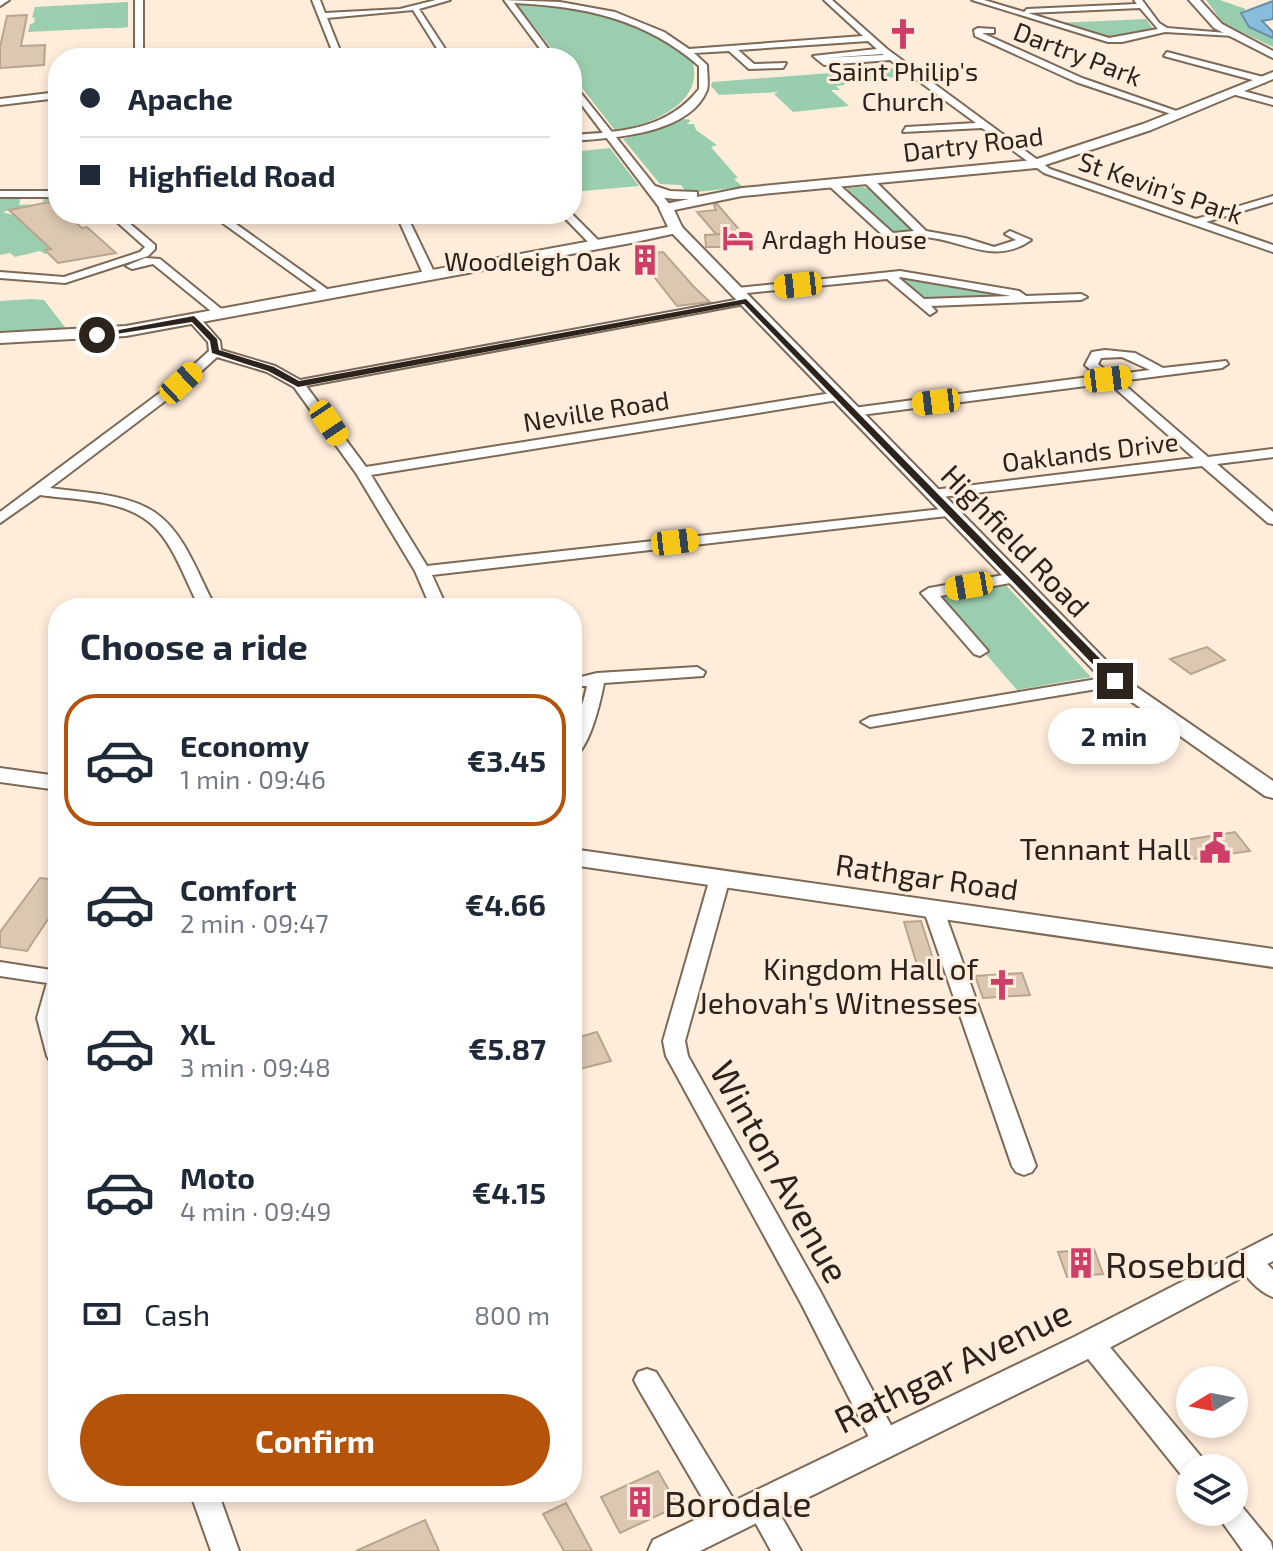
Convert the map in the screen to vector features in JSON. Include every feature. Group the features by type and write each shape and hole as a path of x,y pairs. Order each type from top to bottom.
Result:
{"main road":[{"path":"1194,0 1212,21 1270,52"},
{"name":"Dartry Road","path":"666,208 723,195 1036,164 1180,114 1268,77"},
{"path":"1013,147 1033,154 1060,157"},
{"path":"655,190 677,196 723,195"},
{"path":"0,338 97,335 631,239 676,229 666,208"},
{"path":"631,239 667,239 691,245"},
{"path":"0,775 48,782"},
{"name":"Rathgar Road","path":"582,858 1273,958"}],"street":[{"path":"0,4 5,0"},
{"path":"139,0 139,48"},
{"path":"316,0 335,48"},
{"path":"322,16 415,8 446,0"},
{"path":"544,48 508,0 541,1 616,15 646,26 689,51 703,65 703,89 683,113 659,124 611,135 582,137"},
{"name":"St Kevin's Park","path":"828,0 888,54 1036,164 1273,249"},
{"path":"976,0 1108,40 1122,40 1165,30 1234,34"},
{"path":"1017,12 1140,3 1156,25 1165,30"},
{"path":"415,8 441,48"},
{"name":"Dartry Park","path":"991,31 978,30 978,34 1079,80 1180,114"},
{"path":"689,51 869,38"},
{"path":"731,48 752,67 783,65"},
{"path":"888,54 824,62 817,56 888,54"},
{"path":"1167,54 1268,77"},
{"path":"1236,92 1273,102"},
{"path":"0,102 48,96"},
{"path":"582,98 666,208"},
{"path":"906,130 983,125"},
{"path":"868,180 923,234"},
{"path":"831,183 890,236 923,234 965,241 994,251 1026,240 1010,234"},
{"path":"0,194 48,194"},
{"path":"1197,222 1273,199"},
{"path":"0,275 65,280 144,254 151,247 125,224"},
{"path":"229,224 328,294"},
{"path":"406,224 430,276"},
{"path":"576,224 597,245"},
{"name":"Highfield Road","path":"676,229 1115,681 1273,791"},
{"path":"72,287 145,261 156,261 221,314"},
{"path":"298,384 742,296 889,275 900,274 1019,294 1023,299"},
{"path":"889,275 932,313"},
{"path":"922,303 1081,297"},
{"path":"194,319 214,341 215,352"},
{"path":"215,352 271,369 298,384 362,472 423,571 435,598"},
{"path":"0,519 181,383 215,352"},
{"path":"1111,381 1091,365 1096,355 1130,354 1145,359 1161,372"},
{"path":"853,412 1111,381 1222,364"},
{"name":"Oaklands Drive","path":"1111,381 1273,520"},
{"name":"Neville Road","path":"362,472 838,396"},
{"name":"Oaklands Drive","path":"933,494 1273,453"},
{"path":"39,491 140,510 154,518 202,598"},
{"path":"423,571 951,512"},
{"path":"980,651 929,593 1015,578"},
{"path":"582,729 590,710 590,680 697,672"},
{"path":"870,722 1115,681"},
{"name":"Winton Avenue","path":"720,878 674,1041 677,1056 811,1298 885,1441"},
{"path":"933,908 1024,1166"},
{"path":"0,969 48,977"},
{"path":"1260,1254 1273,1287"},
{"name":"Rathgar Avenue","path":"665,1551 1090,1342 1260,1254"},
{"path":"1090,1342 1182,1454"},
{"path":"647,1380 730,1519"},
{"path":"208,1502 225,1551"},
{"path":"759,1504 787,1551"},
{"path":"1240,1526 1261,1551"}],"green space":[{"path":"1206,0 1220,0 1246,9 1241,13 1249,27 1273,38 1273,47 1224,24"},
{"path":"128,2 128,27 28,32 30,24 34,23 35,7"},
{"path":"128,2 128,27 107,28 82,23 94,18 84,14 97,9 98,5"},
{"path":"515,2 587,9 635,23 676,47 693,63 694,78 682,102 657,118 617,133 582,88 582,48 551,48"},
{"path":"1146,19 1154,30 1112,39 1056,23"},
{"path":"896,68 906,76 844,83 836,86 840,90 831,90 849,106 793,112 774,94 779,92 765,78"},
{"path":"765,78 780,92 719,95 711,86 712,82"},
{"path":"684,119 691,120 687,124 694,124 696,130 717,145 711,147 743,187 687,193 681,185 660,184 623,139"},
{"path":"610,148 639,186 582,191 582,151"},
{"path":"862,187 871,189 918,231 915,234 893,234 845,191"},
{"path":"21,196 19,205 31,204 3,212 9,214 33,213 48,207 48,219 40,221 67,244 45,254 40,251 15,257 10,253 0,255 0,197"},
{"path":"899,278 1007,294 1009,297 922,299"},
{"path":"44,300 68,331 0,333 0,301"},
{"path":"1004,583 1091,677 1017,690 934,594"}],"water":[{"path":"1273,1 1273,19 1262,21 1273,32 1273,38 1249,27 1241,13"}],"building":[{"path":"27,15 21,46 45,45 44,65 0,68 0,47 7,16"},
{"path":"48,202 48,224 87,227 116,253 58,263 45,250 51,249 9,210"},
{"path":"717,204 742,233 749,232 755,247 706,247 705,235 724,234 716,234 697,212 716,210 714,205"},
{"path":"663,252 710,302 677,306 637,255"},
{"path":"1207,647 1225,660 1191,674 1170,659"},
{"name":"Tennant Hall","path":"1235,832 1250,851 1193,859 1179,841"},
{"path":"40,878 48,879 48,919 27,951 0,947 0,932"},
{"path":"921,921 937,974 920,975 904,922"},
{"name":"Kingdom Hall of Jehovah's Witnesses","path":"1022,973 1030,995 983,998 975,976"},
{"path":"597,1032 611,1061 582,1068 582,1036"},
{"name":"Rosebud","path":"1094,1249 1103,1274 1067,1277 1058,1252"},
{"name":"Borodale","path":"658,1471 678,1506 620,1533 601,1497"},
{"path":"566,1503 592,1551 564,1551 543,1514"},
{"path":"425,1520 439,1551 356,1551"}],"place":[{"name":"Saint Philip's Church","path":"903,34"},
{"name":"Ardagh House","path":"738,238"},
{"name":"Woodleigh Oak","path":"645,260"},
{"name":"Tennant Hall","path":"1215,848"},
{"name":"Kingdom Hall of Jehovah's Witnesses","path":"1002,985"},
{"name":"Rosebud","path":"1081,1263"},
{"name":"Borodale","path":"640,1502"}],"route":[{"path":"97,335 194,319 214,341 217,347 215,352 271,369 298,384 746,301 1115,681"}]}
